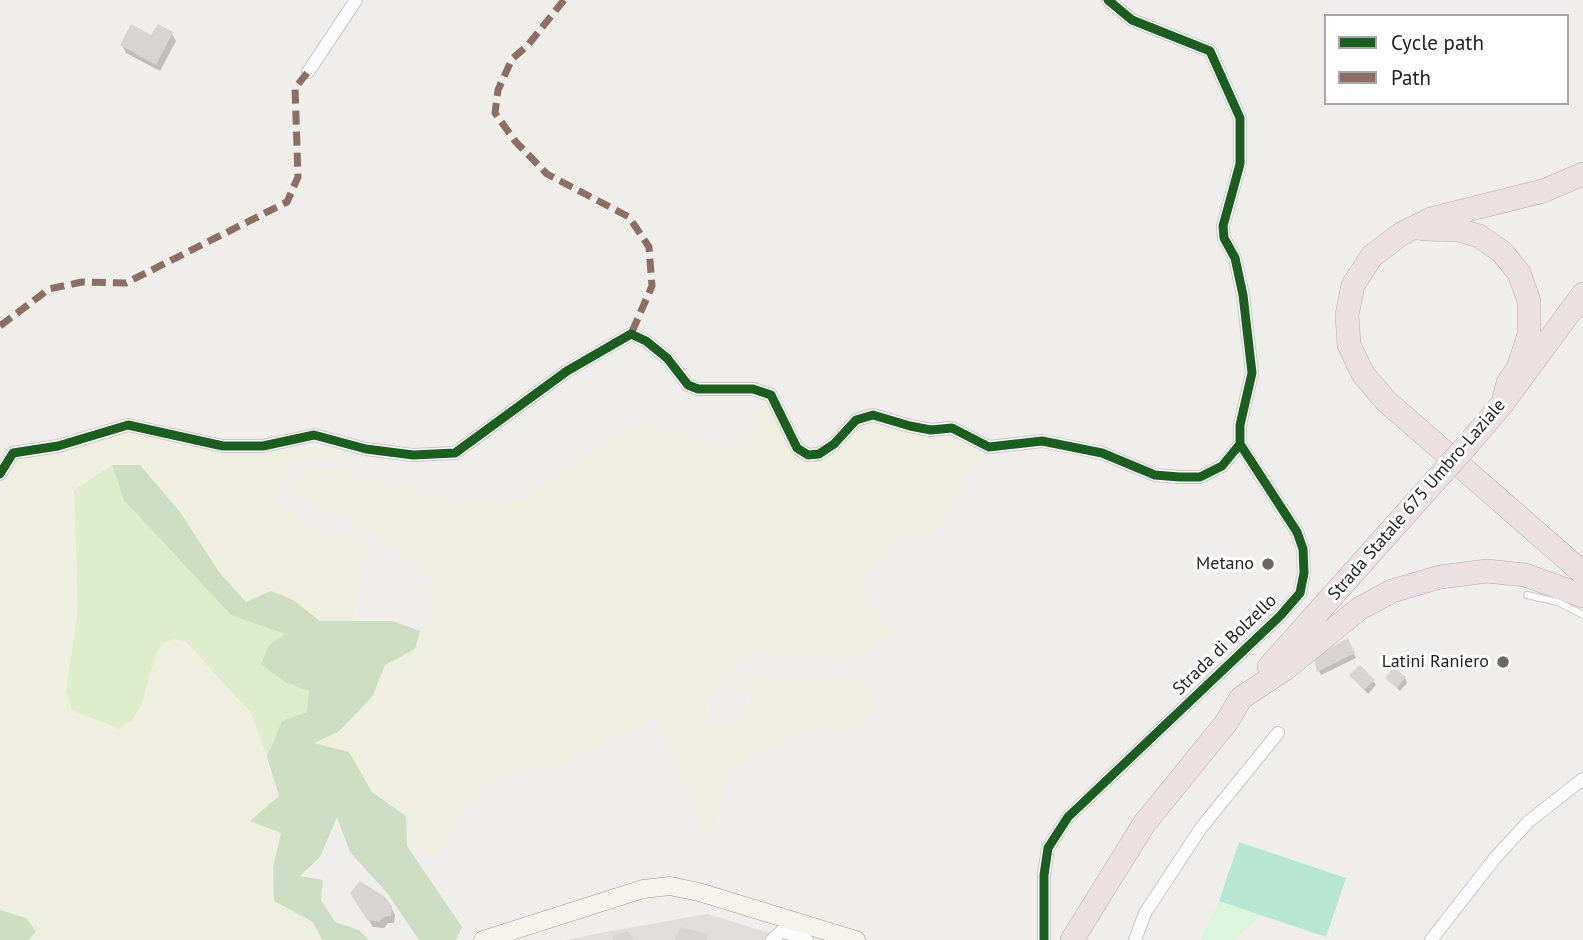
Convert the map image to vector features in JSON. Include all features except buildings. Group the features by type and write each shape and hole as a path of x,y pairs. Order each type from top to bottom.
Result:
{"highway":[{"path":"1583,174 1543,191 1431,219 1401,234 1372,256 1353,285 1346,315 1349,345 1363,374 1386,401 1583,573"},
{"path":"1401,234 1431,228 1459,230 1479,236 1502,252 1519,273 1530,301 1530,335 1518,368 1508,383 1503,403"},
{"name":"Strada Statale 675 Umbro-Laziale","path":"1072,940 1134,817 1194,745 1241,698 1469,443 1503,403 1583,294"},
{"path":"1241,698 1285,669 1359,609 1392,591 1440,576 1487,571 1525,575 1583,596"},
{"name":"Strada Statale 675 Umbro-Laziale","path":"1056,940 1107,869"}],"street":[{"path":"308,72 356,0"},
{"path":"0,474 13,453 58,446 128,425 223,446 263,446 314,435 366,449 413,455 455,453 567,371 631,334 646,341 667,358 688,385 698,389 753,389 771,395 797,447 808,455 819,454 834,444 856,420 873,415 931,430 952,428 989,447 1042,441 1102,453 1155,475 1200,477 1222,466 1240,444 1240,425 1252,373 1243,295 1235,258 1224,237 1223,226 1240,164 1240,118 1210,51 1132,20 1108,0"},
{"name":"Strada di Bolzello","path":"1044,940 1044,875 1048,848 1068,817 1280,616 1300,593 1304,573 1303,549 1297,532 1240,444"},
{"path":"1135,940 1145,913 1201,828 1278,733"},
{"path":"1432,940 1495,858 1529,821 1583,779"},
{"path":"483,940 643,889 670,886 699,892 856,940"},
{"path":"772,940 782,932 807,940"}],"lane":[{"path":"1527,595 1558,602 1583,615"}],"shaded area":[{"path":"707,914 793,940 564,940 617,930"}],"green space":[{"path":"765,402 775,417 787,449 809,463 834,454 857,434 883,426 933,440 949,438 980,452 938,527 924,534 893,538 868,570 859,595 869,608 899,632 881,639 855,660 764,651 746,653 708,698 706,714 710,721 719,725 732,724 746,716 751,700 745,690 746,680 756,676 773,682 847,680 871,691 873,706 858,726 837,733 818,725 741,762 728,775 711,832 704,831 667,739 659,722 653,718 557,767 497,774 464,808 438,854 407,846 406,816 372,792 349,752 313,743 372,697 385,665 415,648 420,631 433,612 431,580 412,559 347,517 302,496 286,494 289,485 302,471 319,466 477,506 526,497 623,430 647,427 689,433 724,451 748,441 759,428 760,415 755,403"},
{"path":"122,432 177,447 246,453 320,448 349,450 338,457 310,458 293,464 275,483 270,495 323,533 359,536 368,544 360,565 353,622 320,621 293,600 246,603 219,572 180,512 140,465 112,465 74,491 78,609 66,691 72,710 119,729 141,705 157,652 163,643 173,639 185,641 251,713 279,796 251,821 281,833 273,867 314,922 322,940 29,940 36,931 26,918 0,910 0,501 17,461 85,445"},
{"path":"112,465 125,500 231,615 285,634 287,683 309,690 307,712 282,721 267,757 251,713 185,641 173,639 163,643 157,652 141,705 132,720 119,729 72,710 66,691 78,609 74,490"},
{"path":"112,465 140,465 180,512 219,572 246,602 271,591 293,600 320,621 393,621 420,631 415,649 385,665 372,697 338,732 314,743 349,752 372,792 406,816 407,846 462,927 456,940 419,940 387,893 350,852 337,817 320,857 300,876 323,880 321,900 335,922 359,930 369,940 322,940 313,922 274,901 273,867 281,833 250,821 279,796 267,757 282,721 307,712 309,691 287,683 261,664 269,645 285,634 231,615 124,500"},
{"path":"1239,842 1346,878 1326,937 1219,901"},
{"path":"1219,901 1262,915 1234,940 1201,940"},
{"path":"0,910 26,918 36,931 29,940 0,940"}],"marked path":[{"path":"564,0 528,45 512,59 498,90 495,113 515,141 547,174 629,217 649,247 652,286 631,334"},
{"path":"0,326 49,289 82,282 126,283 287,202 298,177 295,88 308,72"}],"cycle path":[{"path":"1044,940 1044,875 1048,848 1068,817 1280,616 1300,593 1304,573 1303,549 1297,532 1240,444 1240,425 1252,373 1243,295 1235,258 1224,238 1223,226 1240,164 1240,118 1210,51 1132,20 1108,0"},
{"path":"0,474 13,453 58,446 128,425 223,446 263,446 314,435 366,449 413,455 455,453 567,371 631,334 646,341 667,358 688,385 698,389 753,389 771,395 797,448 808,455 819,454 834,444 856,420 873,415 931,430 952,428 989,447 1042,441 1102,453 1155,475 1179,477 1200,477 1222,466 1240,444"}],"place":[{"name":"Metano","path":"1268,564"},
{"name":"Latini Raniero","path":"1503,662"}]}
